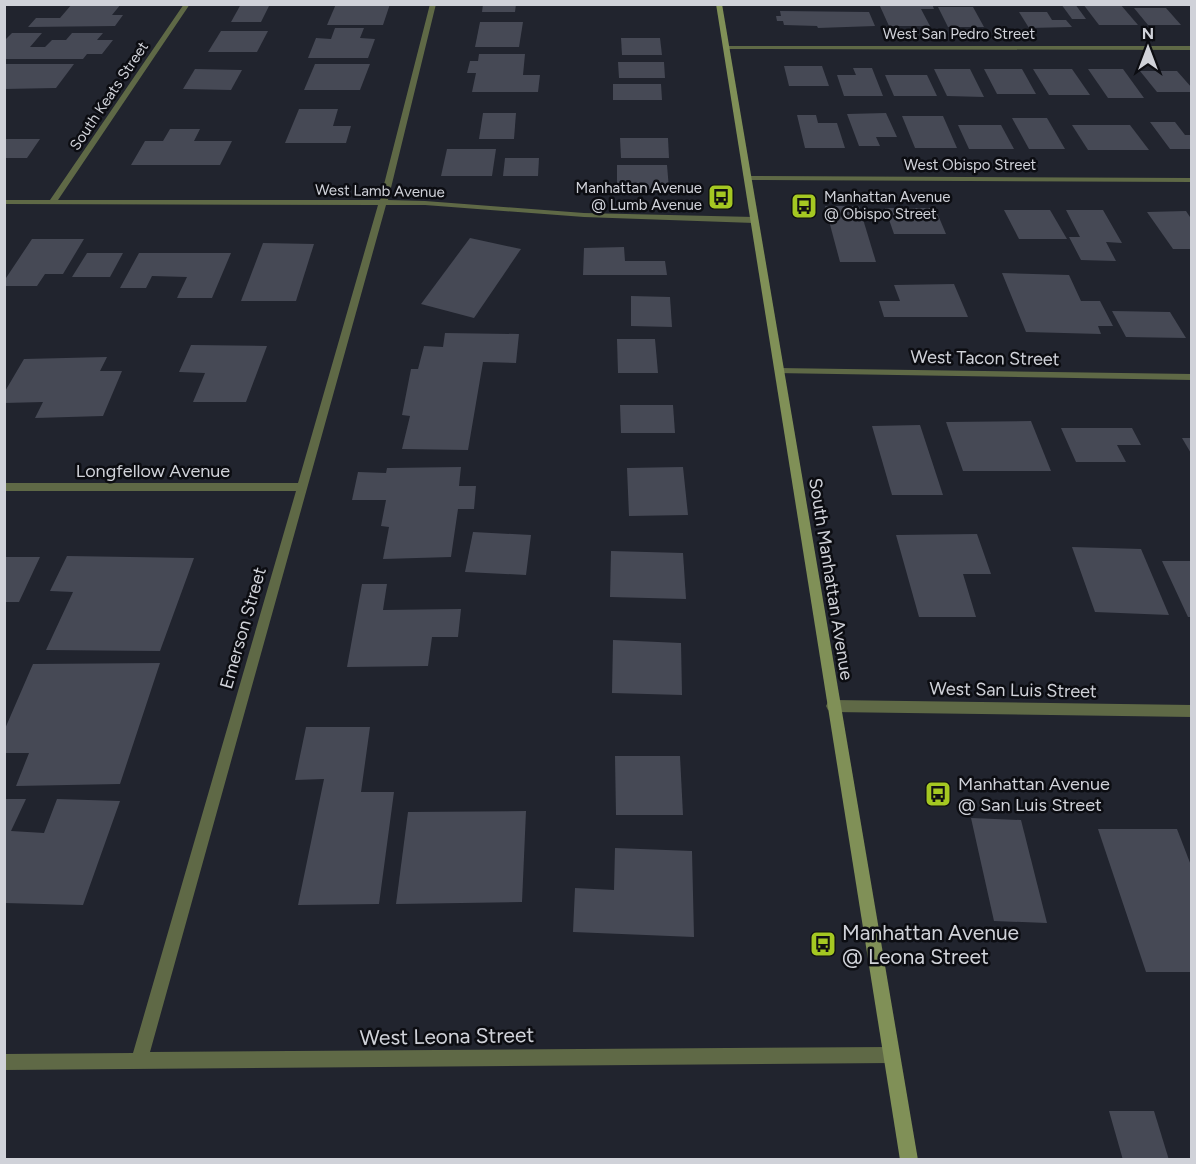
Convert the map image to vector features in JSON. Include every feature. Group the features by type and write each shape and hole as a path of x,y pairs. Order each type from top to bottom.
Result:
{"main road":[{"name":"South Manhattan Avenue","path":"719,4 909,1160"}],"street":[{"name":"South Keats Street","path":"52,202 187,4"},
{"name":"Emerson Street","path":"139,1062 383,203 433,4"},
{"name":"West San Pedro Street","path":"726,47 1191,48"},
{"name":"West Obispo Street","path":"748,178 1191,180"},
{"name":"West Lamb Avenue","path":"4,202 425,203 584,215 754,220"},
{"name":"West Tacon Street","path":"778,371 1191,377"},
{"name":"Longfellow Avenue","path":"4,487 302,487"},
{"name":"West San Luis Street","path":"833,706 1191,711"},
{"name":"West Leona Street","path":"4,1062 891,1055"}],"building":[{"path":"72,4 121,4 112,15 123,15 115,26 28,27 36,18 60,18"},
{"path":"241,4 270,4 261,22 231,22"},
{"path":"336,4 390,4 383,25 327,25"},
{"path":"483,4 516,4 515,12 482,12"},
{"path":"879,4 932,4 934,9 921,9 930,26 889,26"},
{"path":"1061,4 1075,4 1086,19 1072,19"},
{"path":"1083,4 1120,4 1138,25 1099,25"},
{"path":"938,7 973,7 984,27 948,27"},
{"path":"1134,8 1166,8 1181,25 1148,25"},
{"path":"780,11 869,12 875,26 818,28 817,26 784,25 783,21 777,21 776,16 781,16"},
{"path":"1019,12 1047,12 1052,20 1066,20 1072,27 1029,28"},
{"path":"480,22 523,22 519,47 475,47"},
{"path":"335,28 364,28 360,38 375,39 368,58 308,58 316,38 331,39"},
{"path":"221,31 268,31 257,52 208,52"},
{"path":"12,33 42,33 30,47 45,47 52,40 66,40 72,33 103,33 97,40 113,40 102,54 87,54 83,59 4,59 4,41"},
{"path":"621,38 660,38 662,55 622,55"},
{"path":"479,54 525,54 523,75 540,75 538,92 472,92 476,73 467,73 470,61 478,61"},
{"path":"618,62 664,62 665,78 619,78"},
{"path":"4,64 74,64 56,88 4,89"},
{"path":"315,64 370,64 360,90 304,90"},
{"path":"784,66 822,66 829,86 789,86"},
{"path":"853,68 872,68 883,96 844,96 837,75 856,75"},
{"path":"195,69 242,70 231,90 183,89"},
{"path":"934,69 970,69 984,97 947,96"},
{"path":"984,69 1022,69 1036,94 997,94"},
{"path":"1033,69 1072,69 1090,95 1049,95"},
{"path":"1088,69 1123,69 1144,98 1108,98"},
{"path":"1140,71 1177,71 1192,88 1192,92 1157,92"},
{"path":"885,75 927,75 937,96 894,96"},
{"path":"613,84 661,84 662,100 613,100"},
{"path":"299,109 338,109 333,126 351,126 346,143 285,143"},
{"path":"483,113 516,113 514,139 479,139"},
{"path":"886,113 897,137 876,137 880,146 859,146 847,114"},
{"path":"797,115 816,115 818,123 837,123 845,148 805,148"},
{"path":"902,116 943,116 957,148 915,148"},
{"path":"1012,118 1047,118 1065,149 1029,149"},
{"path":"1150,122 1175,122 1185,135 1192,135 1192,149 1170,149"},
{"path":"958,125 1001,125 1014,149 969,149"},
{"path":"1072,125 1130,125 1149,150 1088,150"},
{"path":"170,129 200,129 194,141 232,141 220,165 131,165 145,141 163,141"},
{"path":"620,138 668,138 669,158 621,158"},
{"path":"4,139 40,139 27,158 4,158"},
{"path":"447,149 496,149 492,176 441,176"},
{"path":"505,158 539,158 538,176 503,176"},
{"path":"617,165 667,165 669,189 617,189"},
{"path":"825,206 859,206 876,262 840,262"},
{"path":"885,208 935,208 946,234 894,234"},
{"path":"1004,210 1050,210 1067,239 1019,239"},
{"path":"1066,210 1103,210 1122,243 1106,242 1116,261 1081,260 1069,237 1080,237"},
{"path":"1186,211 1192,220 1192,249 1173,249 1147,212"},
{"path":"470,238 521,249 474,318 421,304"},
{"path":"32,239 84,239 63,274 45,274 37,286 4,286 4,281"},
{"path":"263,243 314,244 296,301 241,301"},
{"path":"624,247 625,261 665,261 667,275 583,275 584,248"},
{"path":"87,253 123,253 110,277 72,277"},
{"path":"139,253 231,253 212,298 177,298 187,277 152,276 146,288 120,288"},
{"path":"1002,273 1069,275 1081,301 1100,301 1113,326 1098,326 1101,334 1026,332"},
{"path":"954,284 968,317 884,317 879,301 900,301 894,285"},
{"path":"631,296 670,297 672,327 631,326"},
{"path":"1112,311 1170,312 1186,338 1126,337"},
{"path":"445,333 519,334 516,363 483,362 468,450 402,449 410,416 402,415 411,369 418,369 424,346 443,347"},
{"path":"617,339 655,339 658,373 618,373"},
{"path":"191,345 267,346 246,402 193,402 205,373 179,372"},
{"path":"107,357 100,371 122,371 103,416 35,418 43,402 4,403 4,393 24,359"},
{"path":"620,405 673,405 675,433 621,433"},
{"path":"1031,421 1051,471 963,471 946,422"},
{"path":"920,425 943,495 892,495 872,426"},
{"path":"1061,428 1132,428 1141,445 1117,445 1126,462 1076,462"},
{"path":"1182,438 1192,438 1192,455"},
{"path":"461,467 459,486 476,486 474,509 458,509 451,557 383,559 389,527 381,526 386,500 352,500 358,472 386,473 387,468"},
{"path":"683,467 688,515 629,516 627,468"},
{"path":"473,532 531,535 526,575 465,572"},
{"path":"977,534 991,574 963,574 976,617 919,617 896,535"},
{"path":"1072,547 1141,549 1169,615 1095,612"},
{"path":"611,551 683,553 686,599 610,597"},
{"path":"67,556 194,558 160,651 46,650 73,592 50,591"},
{"path":"4,557 40,557 19,602 4,602"},
{"path":"1162,561 1192,561 1192,617 1188,617"},
{"path":"362,584 387,584 383,610 461,609 458,637 432,637 428,666 347,667"},
{"path":"613,640 681,643 682,695 612,693"},
{"path":"160,663 120,784 16,786 29,753 4,753 4,731 33,664"},
{"path":"306,727 370,727 361,792 394,792 379,904 298,905 324,779 295,780"},
{"path":"615,756 680,756 683,815 616,815"},
{"path":"4,799 26,799 11,831 44,833 57,799 120,801 83,905 4,903"},
{"path":"526,811 522,902 396,904 408,812"},
{"path":"971,818 1021,820 1047,923 994,921"},
{"path":"1098,829 1177,829 1192,868 1192,972 1146,972"},
{"path":"615,848 692,851 694,937 573,932 575,888 614,890"},
{"path":"1109,1111 1154,1111 1169,1160 1123,1160"}],"place":[{"name":"Manhattan Avenue @ Lumb Avenue","path":"721,197"},
{"name":"Manhattan Avenue @ Obispo Street","path":"804,206"},
{"name":"Manhattan Avenue @ San Luis Street","path":"938,794"},
{"name":"Manhattan Avenue @ Leona Street","path":"823,944"}]}
